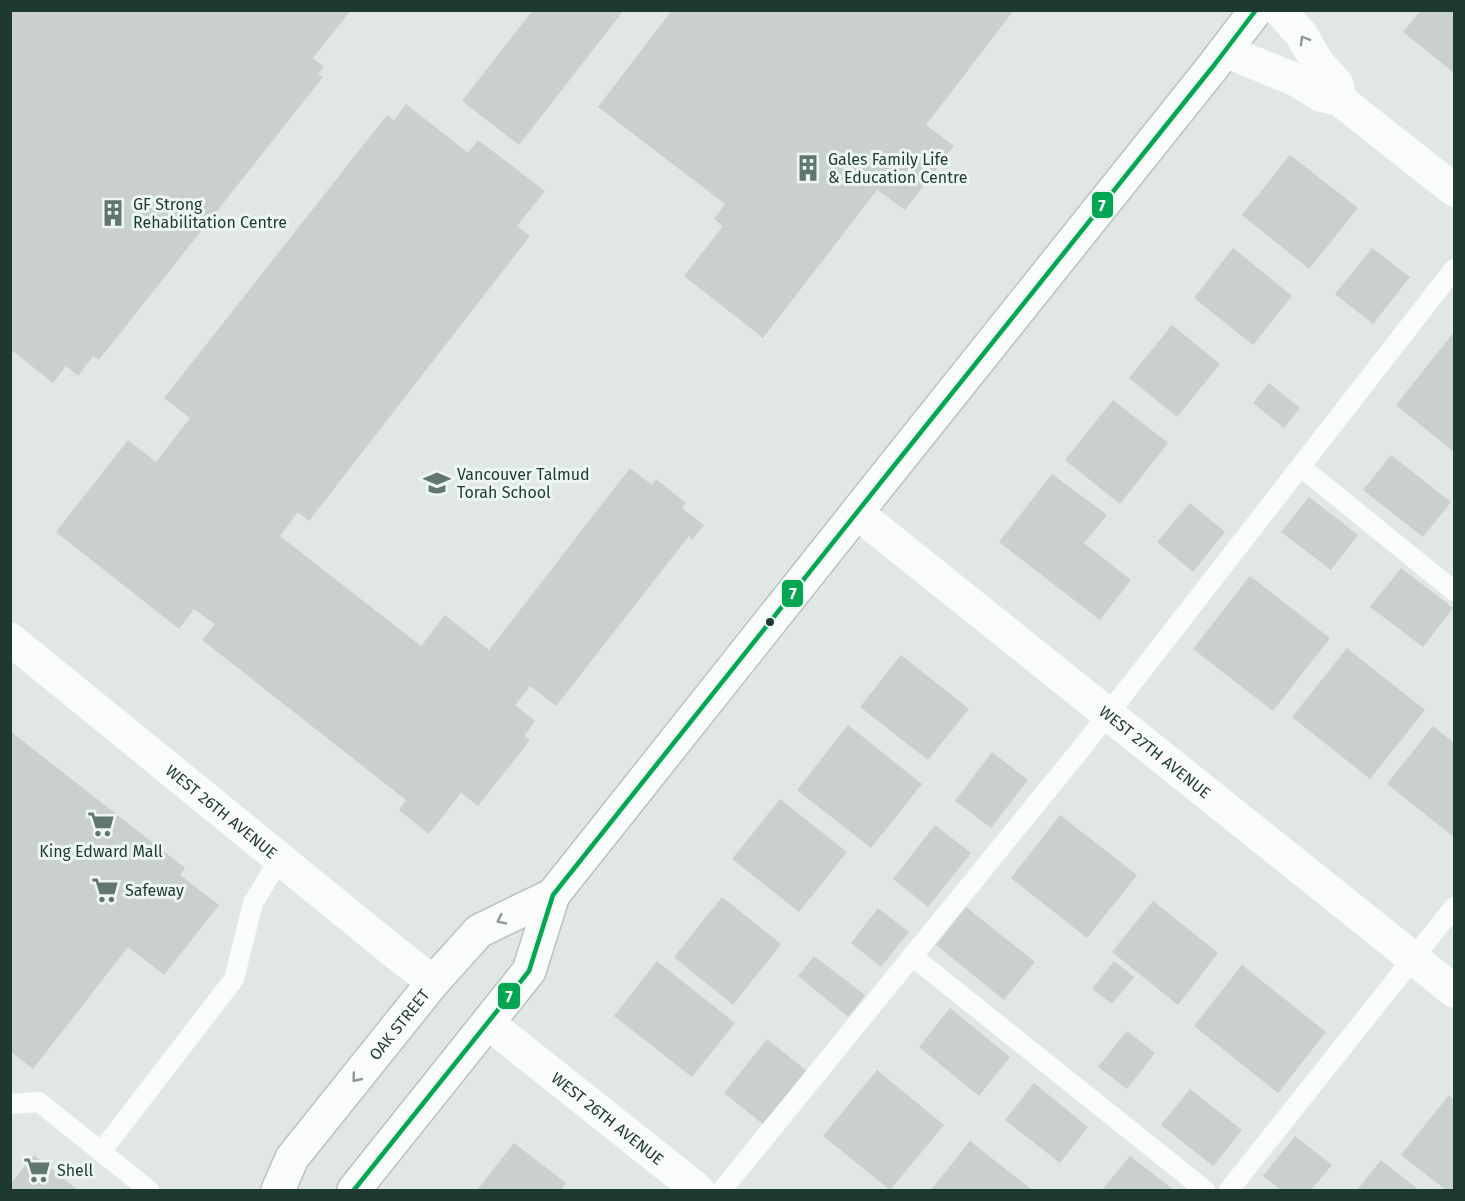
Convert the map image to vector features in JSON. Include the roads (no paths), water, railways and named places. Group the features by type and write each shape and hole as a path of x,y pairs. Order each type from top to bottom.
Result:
{"street":[{"path":"1279,10 1301,34 1317,62 1337,84 1340,100"},
{"name":"OAK STREET","path":"354,1191 530,971 553,895 1225,51 1246,14"},
{"path":"1225,51 1296,80 1320,95 1340,100 1455,190"},
{"name":"WEST 27TH AVENUE","path":"857,513 1455,992"},
{"name":"WEST 26TH AVENUE","path":"10,639 433,982"},
{"name":"OAK STREET","path":"278,1191 292,1158 433,982 478,931 553,895"},
{"name":"WEST 26TH AVENUE","path":"488,1023 698,1191"}],"lane":[{"path":"722,1191 1109,714 1455,269"},
{"path":"1301,467 1455,591"},
{"path":"101,1152 234,980 253,903 280,858"},
{"path":"1229,1191 1455,907"},
{"path":"912,956 1205,1191"},
{"path":"10,1104 39,1102 149,1191"}],"place":[{"name":"Gales Family Life & Education Centre","path":"808,168"},
{"name":"GF Strong Rehabilitation Centre","path":"113,213"},
{"name":"Vancouver Talmud Torah School","path":"437,483"},
{"name":"King Edward Mall","path":"101,824"},
{"name":"Safeway","path":"105,890"},
{"name":"Shell","path":"37,1170"}]}
